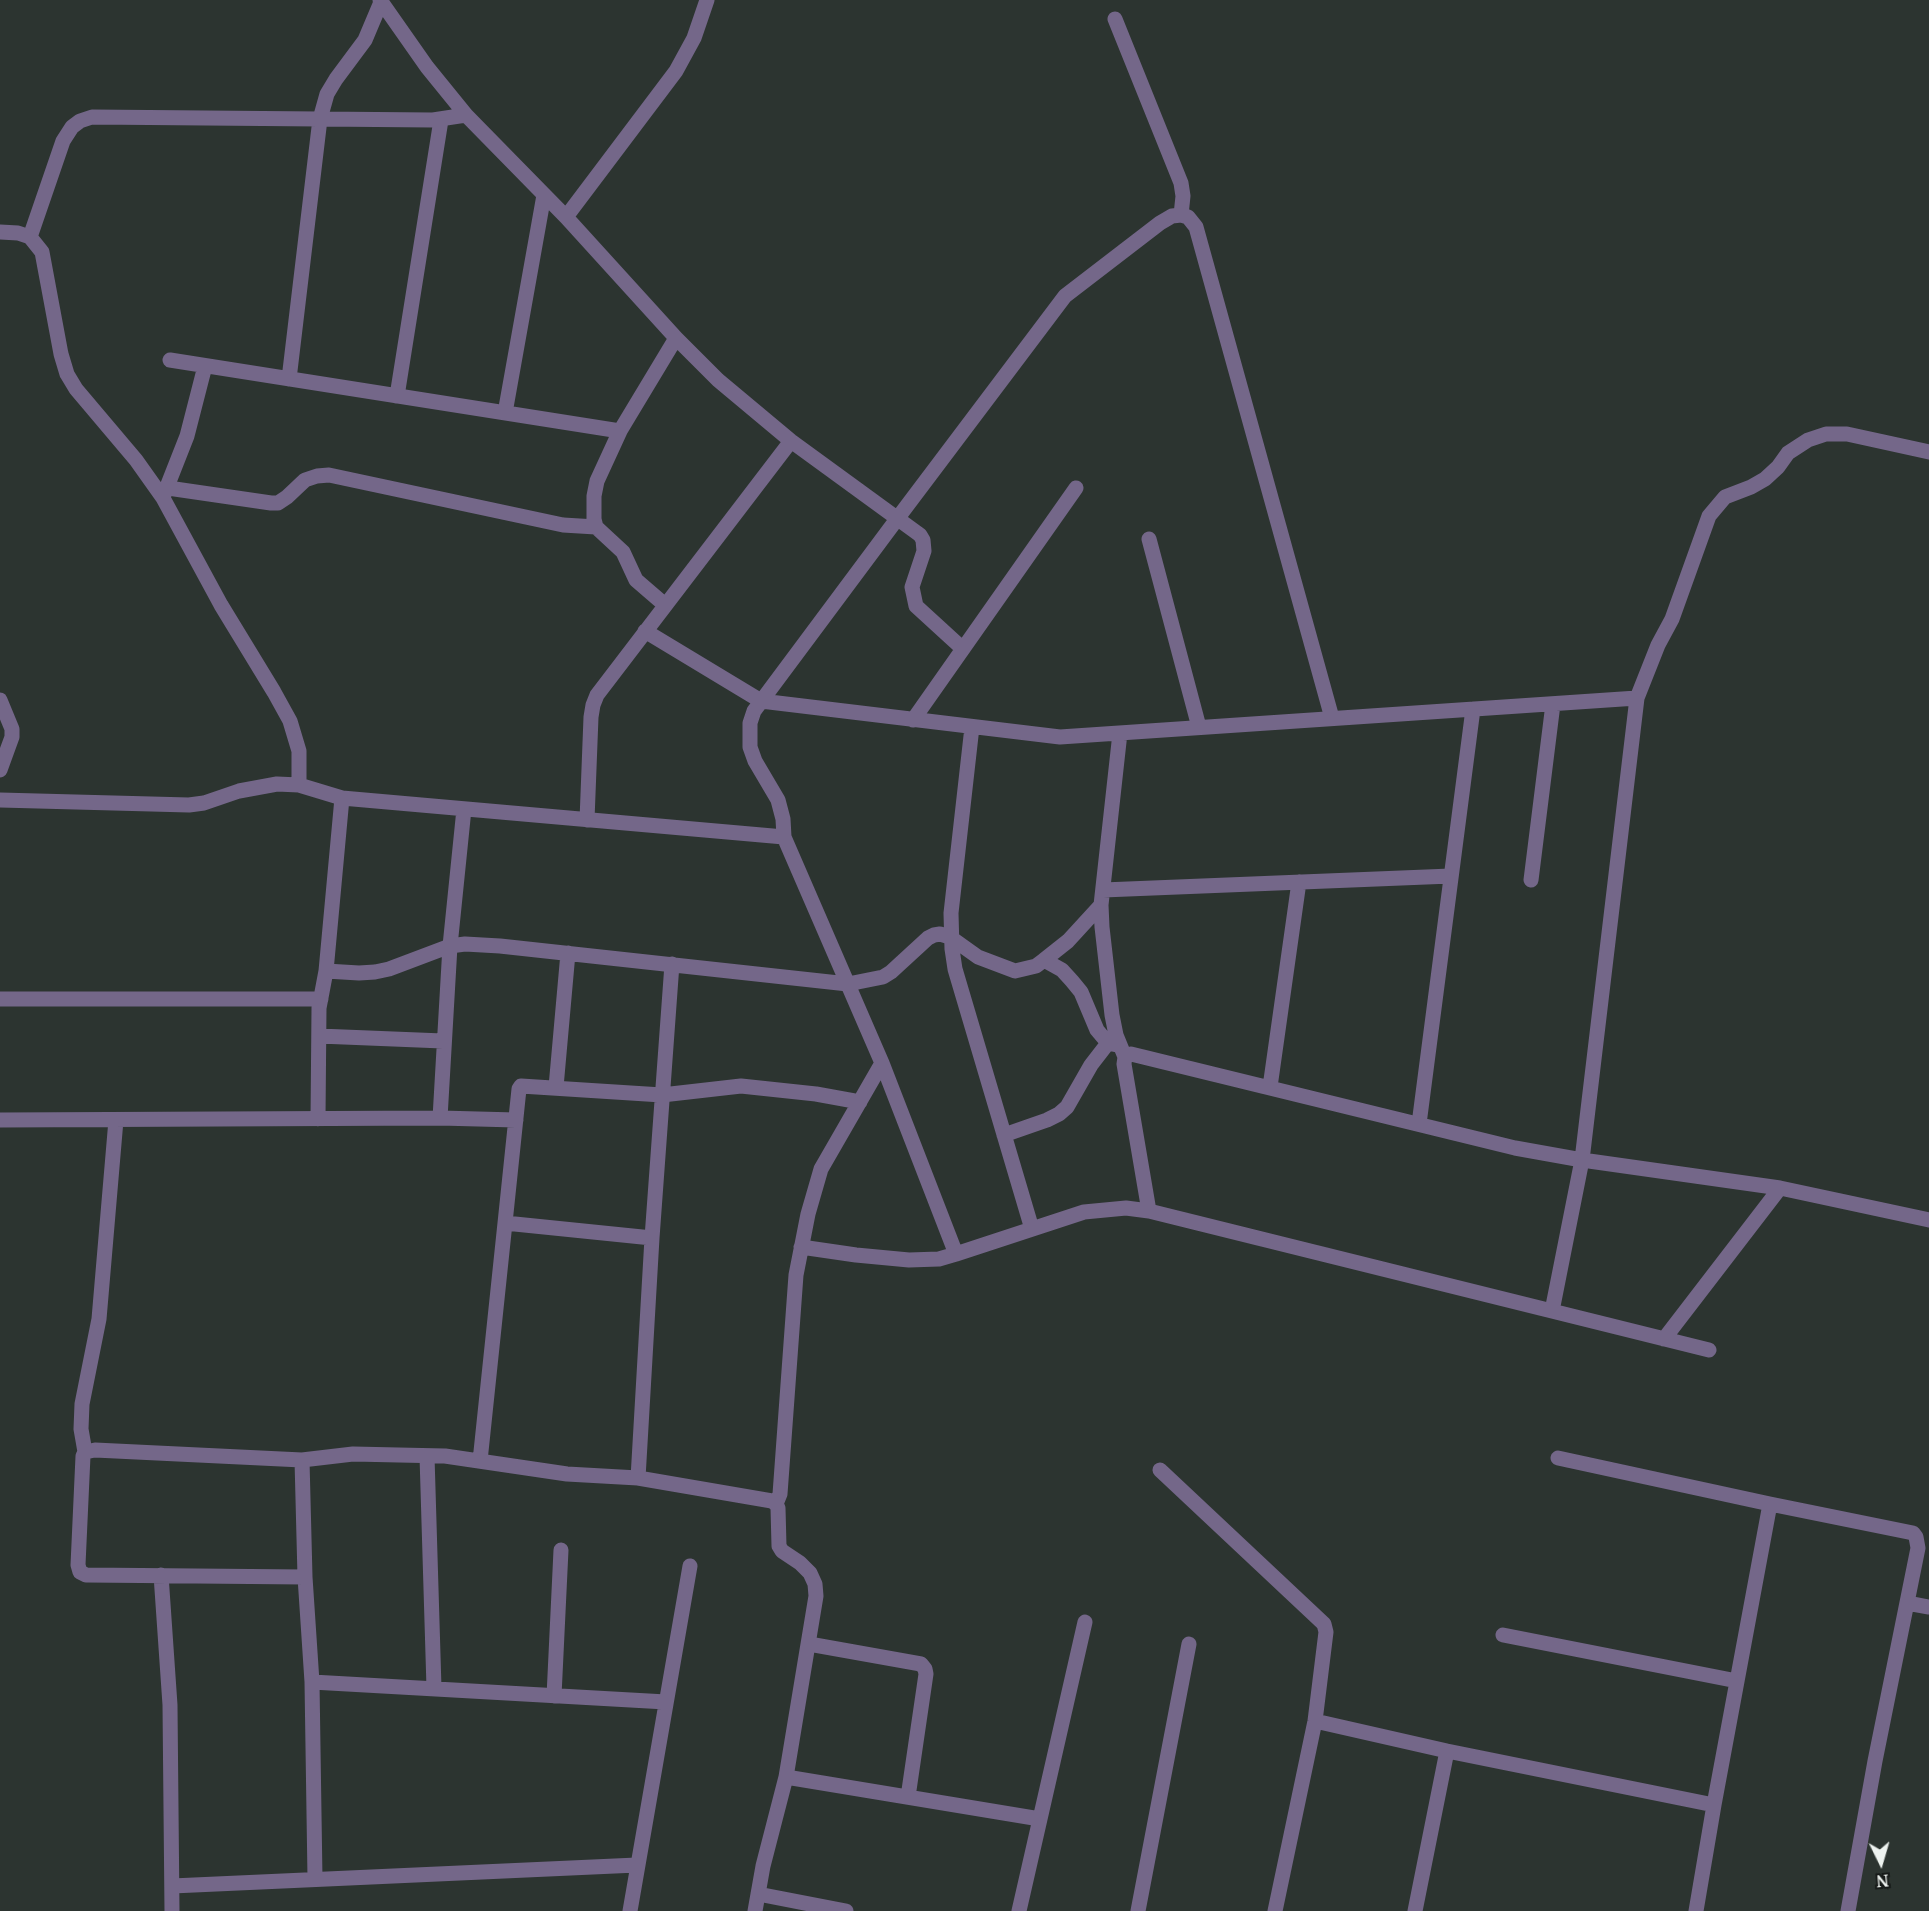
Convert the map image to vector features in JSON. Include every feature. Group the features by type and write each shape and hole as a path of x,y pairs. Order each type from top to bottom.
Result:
{"street":[{"path":"566,217 676,71 694,38 707,0"},
{"path":"380,1 427,67 466,115 566,217 676,338 718,380 790,441 920,536 924,550 912,587 916,606 963,648"},
{"path":"289,379 320,119 327,94 365,40 380,1"},
{"path":"1115,19 1181,183 1183,196 1181,215"},
{"path":"30,237 63,141 72,127 80,120 102,117 441,120 466,115"},
{"path":"397,396 441,120"},
{"path":"505,413 544,195"},
{"path":"956,1254 882,1063 784,837 783,819 778,800 754,761 750,747 750,723 761,701 1065,296 1172,216 1188,217 1196,227 1332,718"},
{"path":"0,232 18,233 30,237 42,252 61,354 67,374 76,389 165,493 221,605 290,721 299,751 299,785"},
{"path":"665,605 636,580 623,552 596,527 594,496 597,481 620,431 676,338"},
{"path":"170,360 620,431"},
{"path":"165,493 187,436 205,366"},
{"path":"1552,1311 1582,1160 1636,698 1658,645 1672,619 1709,516 1725,497 1765,479 1788,453 1808,440 1826,434 1847,434 1929,452"},
{"path":"587,819 593,705 597,695 790,441"},
{"path":"165,493 271,504 278,503 287,497 305,480 329,475 563,525 596,527"},
{"path":"914,720 1076,488"},
{"path":"1149,539 1199,727"},
{"path":"645,631 761,701 1060,736 1636,698"},
{"path":"0,700 12,729 12,737 0,770"},
{"path":"1531,880 1553,704"},
{"path":"1419,1124 1473,709"},
{"path":"972,727 950,937 955,969 1032,1229"},
{"path":"1120,733 1102,897 1102,927 1112,1016 1118,1048 1124,1064 1149,1211"},
{"path":"0,800 189,805 204,803 262,785 278,784 299,785 342,798 784,837"},
{"path":"318,1119 321,999 326,971 342,798"},
{"path":"440,1118 450,946 464,809"},
{"path":"326,971 375,972 450,946 500,946 848,984 883,977 934,934 950,937 978,957 1015,970 1024,970 1036,966 1068,941 1102,897 1299,882 1451,876"},
{"path":"1270,1087 1299,882"},
{"path":"556,1087 568,953"},
{"path":"1044,960 1062,970 1081,992 1097,1030 1118,1048 1131,1054 1515,1148 1582,1160 1780,1188 1929,1220"},
{"path":"638,1478 652,1238 672,964"},
{"path":"0,999 321,999"},
{"path":"319,1036 443,1041"},
{"path":"1004,1135 1059,1114 1067,1107 1091,1065 1118,1048"},
{"path":"776,1504 780,1494 796,1275 808,1214 821,1169 882,1063"},
{"path":"480,1461 504,1223 521,1086 662,1095 741,1086 816,1094 860,1102"},
{"path":"0,1120 440,1118 516,1120"},
{"path":"116,1120 99,1319 82,1404 81,1429 85,1452 78,1565 80,1572 86,1575 305,1577"},
{"path":"1664,1339 1780,1188"},
{"path":"801,1246 856,1255 909,1260 939,1259 1084,1212 1126,1208 1149,1211 1709,1350"},
{"path":"504,1223 652,1238"},
{"path":"85,1452 95,1450 302,1460 353,1454 445,1456 567,1474 638,1478 772,1501 778,1508 779,1546 782,1551 810,1573 815,1584 815,1610 786,1776 763,1866 755,1911"},
{"path":"427,1455 434,1688"},
{"path":"1558,1458 1913,1533 1916,1537 1918,1548 1875,1761 1848,1911"},
{"path":"302,1460 305,1577 312,1682 315,1879"},
{"path":"1160,1470 1324,1624 1326,1639 1315,1721 1275,1911"},
{"path":"1696,1911 1770,1504"},
{"path":"554,1696 561,1550"},
{"path":"630,1911 636,1865 690,1566"},
{"path":"161,1575 170,1705 172,1911"},
{"path":"1907,1603 1929,1607"},
{"path":"1019,1911 1085,1622"},
{"path":"1503,1635 1737,1681"},
{"path":"809,1644 921,1664 925,1669 908,1797"},
{"path":"1138,1911 1189,1644"},
{"path":"312,1682 666,1702"},
{"path":"1315,1721 1447,1751 1714,1806"},
{"path":"1415,1911 1447,1751"},
{"path":"786,1776 1040,1819"},
{"path":"172,1886 636,1865"},
{"path":"758,1894 846,1911"}]}
